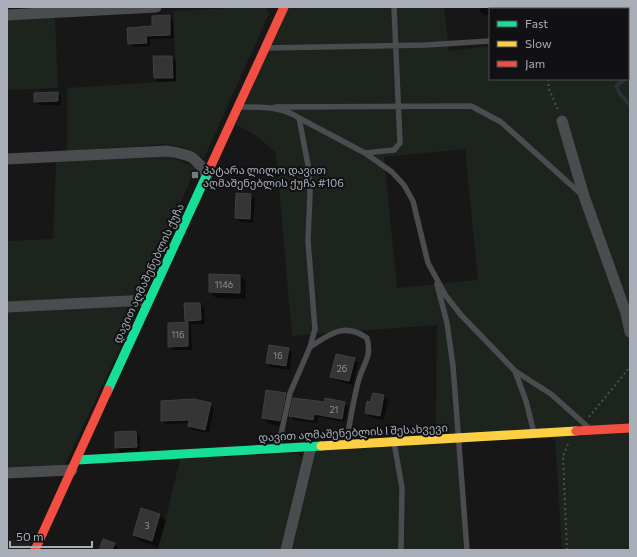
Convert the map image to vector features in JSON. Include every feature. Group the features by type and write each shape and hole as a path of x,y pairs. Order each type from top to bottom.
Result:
{"street":[{"path":"7,15 94,9 156,7"},
{"name":"დავით აღმაშენებლის ქუჩა","path":"35,550 77,460 148,300 284,7"},
{"path":"562,121 584,196 626,313 630,332"},
{"path":"7,160 167,151 184,154 197,159 207,175"},
{"path":"7,307 148,300"},
{"name":"დავით აღმაშენებლის I შესახვევი","path":"77,460 630,428"},
{"path":"286,550 311,447"},
{"path":"7,473 72,470"}],"lane":[{"path":"365,153 394,150 400,144 397,46 394,7"},
{"path":"265,48 397,46 489,41"},
{"path":"237,107 471,106 501,122 584,196"},
{"path":"269,108 293,114 365,153 392,172 404,185 413,201 428,263 446,296 461,315 515,371 551,394 583,424 592,430"},
{"path":"278,448 290,393 310,347 315,329 308,241 310,193 308,165 299,118"},
{"path":"435,278 447,323 456,402 467,550"},
{"path":"310,347 336,331 345,329 361,334 367,338 370,348 368,360 359,379 346,444"},
{"path":"515,371 526,401 534,434"},
{"path":"394,442 402,488 401,550"}],"path":[{"path":"548,80 562,121"},
{"path":"583,424 630,367"},
{"path":"567,550 563,456 567,444 577,431"}],"shaded area":[{"path":"248,7 266,8 269,14 204,158 185,148 166,144 67,151 67,88 176,81 173,11"},
{"path":"288,7 444,7 449,51 489,46 489,80 629,80 629,8 535,7 630,7 630,550 562,550 555,438 461,442 469,550 291,550 319,441 436,434 437,325 292,336 276,153 258,137 236,125","holes":["465,149 478,280 397,288 384,157"]},
{"path":"55,17 58,88 7,90 7,19"},
{"path":"164,155 196,167 140,295 7,302 7,241 53,239 56,162"},
{"path":"141,303 64,467 7,469 7,310"},
{"path":"297,453 302,458 281,550 158,550 180,459"},
{"path":"32,539 27,550 7,550 7,540"}],"building":[{"path":"170,15 170,35 146,36 147,43 128,44 127,28 152,26 152,16"},
{"path":"153,56 172,56 173,78 154,78"},
{"path":"58,92 58,101 34,102 34,93"},
{"path":"236,193 251,194 250,219 235,218"},
{"path":"209,274 240,275 240,293 209,292"},
{"path":"184,303 200,303 201,320 185,321"},
{"path":"188,322 188,346 168,347 168,323"},
{"path":"269,345 289,348 286,366 266,363"},
{"path":"336,354 355,358 349,381 330,377"},
{"path":"266,390 286,393 280,421 262,418"},
{"path":"373,393 384,395 380,416 365,413 367,401 370,402"},
{"path":"293,398 325,402 325,398 345,402 342,419 314,414 313,420 289,416"},
{"path":"194,399 211,403 205,430 188,426 189,420 161,421 161,401"},
{"path":"136,431 137,447 115,448 115,432"},
{"path":"141,508 160,514 152,541 133,535"},
{"path":"103,539 115,543 112,550 99,550"}],"waterway":[{"path":"624,80 616,86 620,94 630,105"}],"traffic: fast":[{"path":"108,390 208,172"},
{"path":"77,460 321,446"}],"traffic: slow":[{"path":"321,446 576,431"}],"traffic: jam":[{"path":"208,172 284,7"},
{"path":"35,550 108,390"},
{"path":"576,431 630,428"}],"place":[{"name":"პატარა ლილო დავით აღმაშენებლის ქუჩა #106","path":"195,175"}]}
